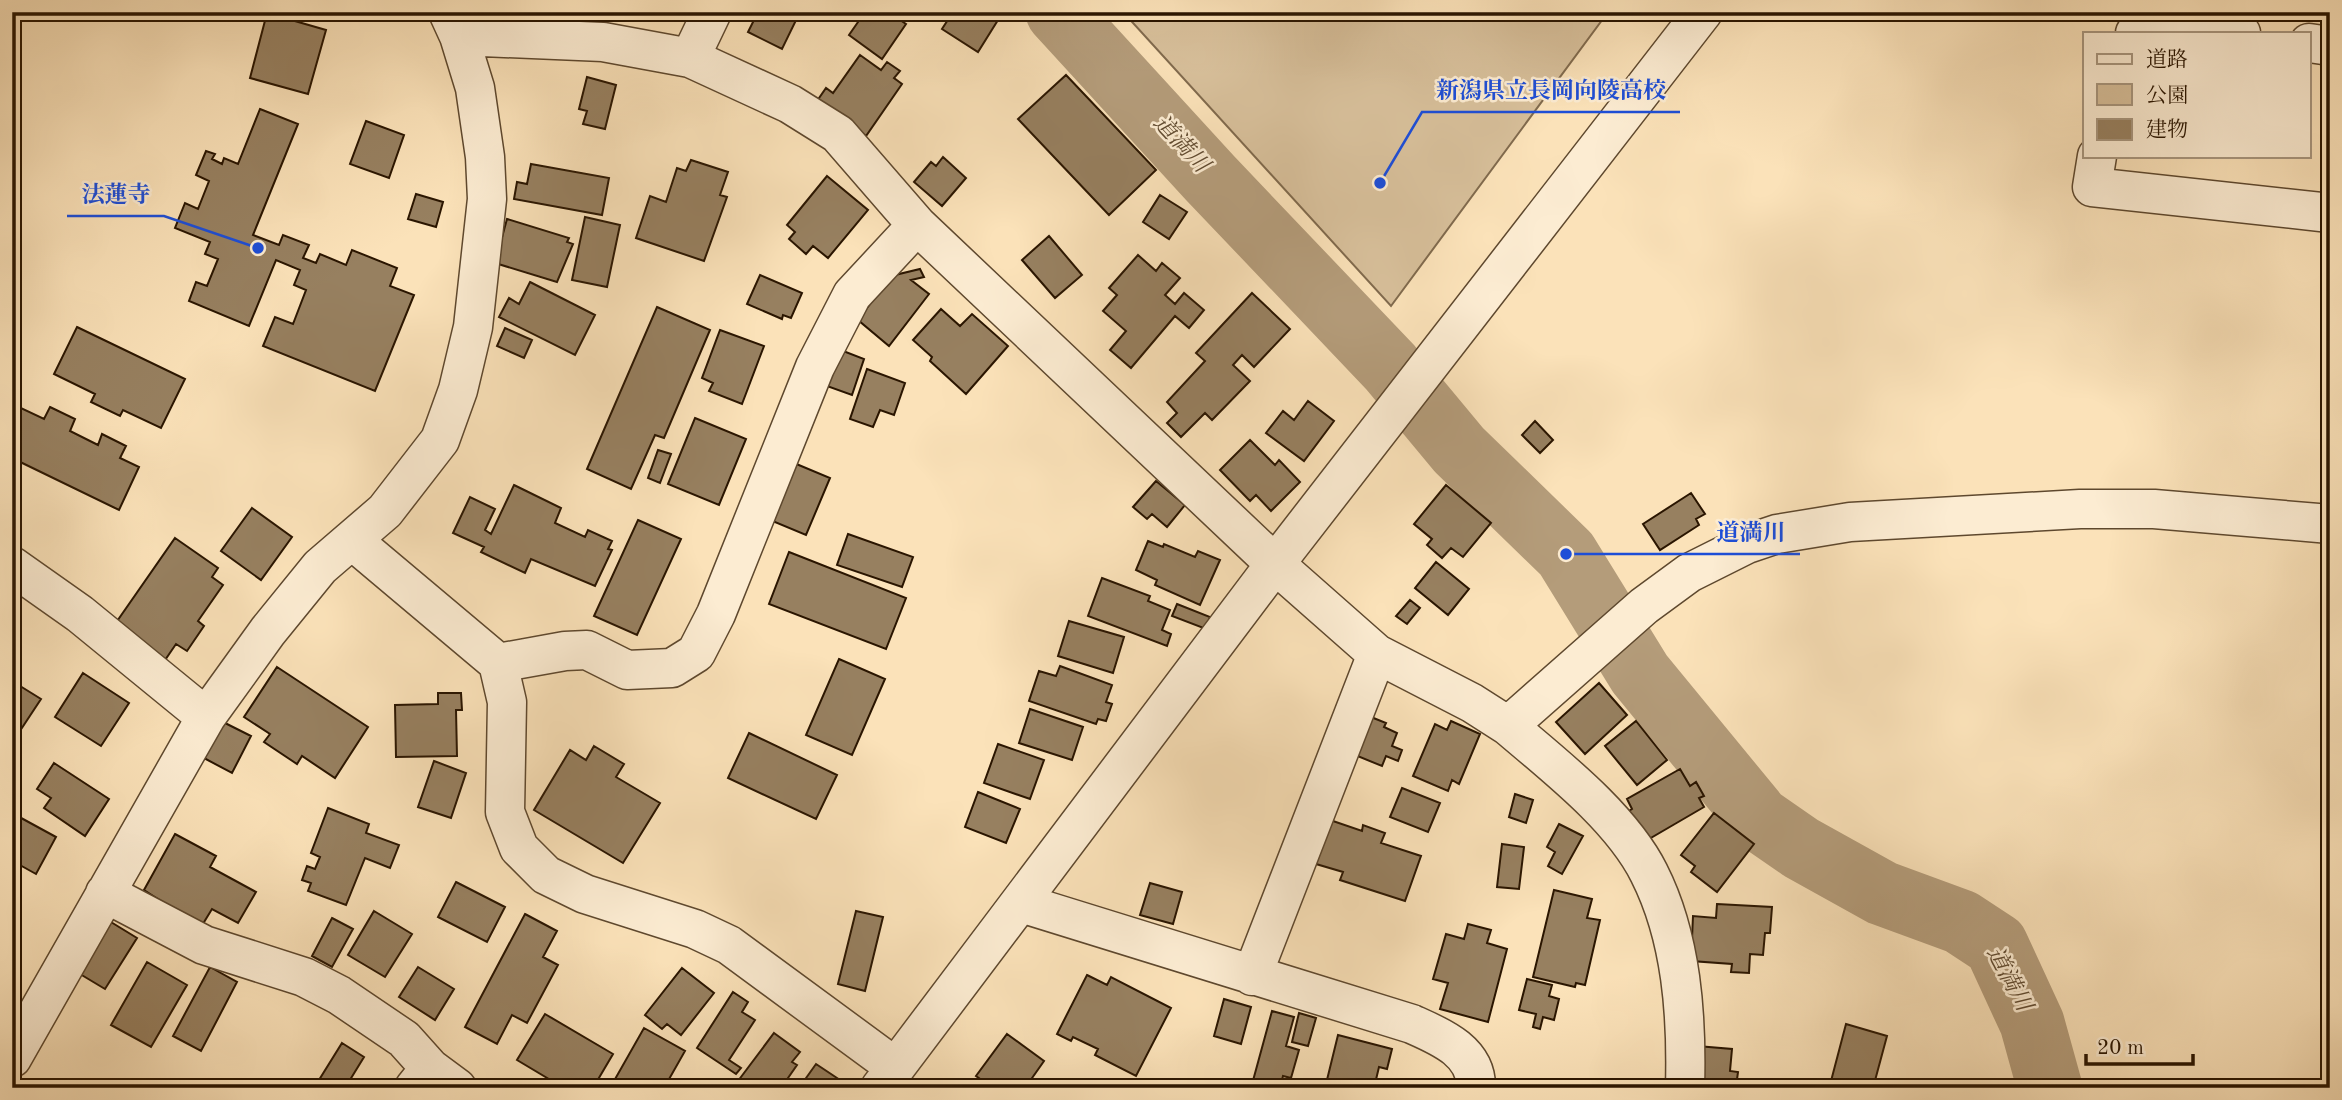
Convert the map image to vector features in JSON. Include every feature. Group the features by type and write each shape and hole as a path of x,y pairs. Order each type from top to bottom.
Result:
{"street":[{"path":"690,58 712,12"},
{"path":"353,541 498,663 507,702 505,812 519,848 546,875 585,894 695,929 729,944 887,1077 1275,564 1703,12"},
{"path":"2137,32 2162,22 2234,32"},
{"path":"12,1058 206,717 268,631 320,567 353,541 385,510 440,440 458,390 473,327 486,199 475,88 453,24 603,42 690,58 790,104 838,134 917,225 1275,564 1377,654 1472,703 1508,726 1615,824 1649,872 1672,939 1687,1024 1685,1088"},
{"path":"2310,43 2330,46"},
{"path":"2097,158 2092,187 2330,213"},
{"path":"498,663 565,651 587,650 628,670 672,668 696,653 716,614 815,367 852,295 917,225"},
{"path":"1508,726 1644,606 1689,573 1747,544 1777,534 1850,523 2080,509 2154,509 2330,524"},
{"path":"12,566 80,614 206,717"},
{"path":"1252,976 1377,654"},
{"path":"104,893 204,945 304,977 339,995 404,1039 434,1081"},
{"path":"1021,903 1412,1024 1446,1039 1465,1056 1476,1088"}],"green space":[{"path":"1123,12 1608,12 1391,306"}],"building":[{"path":"758,12 800,12 782,49 748,32"},
{"path":"865,12 888,12 906,24 882,59 849,35"},
{"path":"953,12 1003,12 978,52 942,29"},
{"path":"267,13 326,30 308,94 250,78"},
{"path":"860,55 881,70 887,62 900,71 894,78 902,84 866,136 817,101 826,88 833,93"},
{"path":"1066,75 1156,170 1109,215 1018,119"},
{"path":"587,77 616,85 605,129 583,124 587,111 579,109"},
{"path":"260,109 298,124 253,235 279,245 283,235 309,245 303,258 316,263 320,254 346,265 352,250 397,268 390,286 414,295 375,391 263,346 275,317 293,324 306,290 294,285 300,270 276,260 249,326 189,301 196,282 207,286 218,259 205,254 210,242 175,228 185,203 198,209 209,181 196,175 206,151 215,154 212,159 222,164 224,158 238,164"},
{"path":"366,121 404,135 389,178 350,164"},
{"path":"943,157 966,178 942,206 914,182 931,162 936,166"},
{"path":"691,160 728,172 720,195 727,197 704,261 636,238 650,196 666,202 677,168 686,171"},
{"path":"531,164 609,178 602,215 514,199 517,182 527,184"},
{"path":"827,176 868,210 828,258 813,246 806,254 789,239 795,232 787,225"},
{"path":"416,194 443,202 436,227 408,219"},
{"path":"1160,195 1187,212 1169,239 1143,222"},
{"path":"585,217 620,225 607,287 572,280"},
{"path":"507,219 569,238 567,242 573,244 557,282 495,263"},
{"path":"1049,236 1082,275 1055,298 1022,260"},
{"path":"1138,255 1156,271 1162,263 1180,278 1165,295 1175,304 1184,293 1204,310 1189,328 1175,316 1131,368 1110,350 1126,331 1103,311 1117,295 1109,288"},
{"path":"920,269 924,277 911,280 929,294 889,346 858,320 891,276"},
{"path":"760,275 802,293 791,318 783,315 782,319 747,304"},
{"path":"530,282 595,315 575,355 499,317 509,298 519,304"},
{"path":"1252,293 1290,329 1254,367 1242,355 1233,365 1250,381 1212,420 1205,413 1181,437 1167,423 1177,413 1167,402 1205,361 1196,353"},
{"path":"657,307 710,330 664,438 655,435 631,489 587,469"},
{"path":"941,309 960,326 972,314 1008,346 966,394 930,361 932,357 913,340"},
{"path":"77,327 185,379 161,428 123,410 120,416 91,402 95,394 54,374"},
{"path":"505,328 532,340 524,358 497,346"},
{"path":"720,330 764,346 742,404 709,391 713,383 702,378"},
{"path":"838,349 864,359 852,395 824,385"},
{"path":"867,369 905,383 894,415 880,410 873,427 850,419"},
{"path":"1308,401 1334,421 1304,461 1266,433 1283,411 1294,420"},
{"path":"50,407 75,419 70,431 98,445 102,434 126,446 120,458 139,467 119,510 12,458 12,427 21,408 44,419"},
{"path":"695,418 746,439 719,505 668,484"},
{"path":"1535,421 1553,440 1540,453 1522,435"},
{"path":"1250,440 1275,465 1279,460 1300,482 1271,511 1256,495 1250,501 1220,470"},
{"path":"658,450 671,454 660,483 648,478"},
{"path":"794,463 830,478 806,535 770,520"},
{"path":"1156,481 1185,505 1167,527 1152,514 1147,519 1133,507"},
{"path":"514,485 561,508 555,523 585,537 588,530 612,541 608,549 612,550 595,586 531,559 525,573 481,552 484,547 453,533 470,497 495,509 485,530 491,534"},
{"path":"1446,485 1491,523 1463,557 1451,548 1442,558 1427,545 1432,539 1414,524"},
{"path":"1691,493 1705,514 1696,519 1699,525 1660,550 1643,524"},
{"path":"252,508 292,537 261,580 221,551"},
{"path":"638,520 681,539 637,635 594,616"},
{"path":"848,534 913,557 902,587 837,565"},
{"path":"175,538 218,568 212,577 223,585 198,621 204,626 187,651 176,644 163,663 113,627"},
{"path":"1148,541 1163,547 1164,544 1195,557 1198,551 1220,560 1200,605 1155,585 1157,580 1136,570"},
{"path":"789,552 906,598 886,649 769,604"},
{"path":"1436,562 1469,589 1448,615 1415,588"},
{"path":"1102,578 1150,596 1148,601 1170,610 1162,630 1171,634 1167,646 1088,616"},
{"path":"1410,600 1420,608 1407,624 1396,616"},
{"path":"1177,604 1210,617 1206,629 1172,616"},
{"path":"1069,621 1124,637 1113,673 1058,656"},
{"path":"839,659 885,679 852,755 806,735"},
{"path":"1060,666 1112,685 1106,702 1112,704 1106,721 1098,719 1096,724 1029,701 1039,671 1056,676"},
{"path":"277,667 368,727 335,778 302,756 297,764 264,742 270,734 244,717"},
{"path":"83,673 129,703 101,746 55,717"},
{"path":"12,681 41,699 12,743"},
{"path":"1599,683 1627,715 1585,754 1556,722"},
{"path":"438,693 461,693 462,710 456,710 457,756 396,757 395,705 438,704"},
{"path":"1030,709 1083,727 1072,760 1019,743"},
{"path":"1371,717 1386,723 1384,727 1397,733 1392,746 1402,750 1398,761 1386,756 1382,766 1355,755"},
{"path":"221,721 251,736 232,773 202,757"},
{"path":"1451,721 1480,734 1459,784 1452,780 1448,791 1413,776 1435,724 1447,730"},
{"path":"1636,721 1667,760 1637,785 1605,746"},
{"path":"749,733 837,775 816,819 728,778"},
{"path":"998,744 1044,760 1030,799 984,783"},
{"path":"594,746 624,764 616,777 660,803 623,863 534,810 570,750 586,760"},
{"path":"434,761 466,773 451,818 418,807"},
{"path":"54,763 109,799 85,836 44,808 51,798 37,789"},
{"path":"1680,769 1690,786 1696,782 1704,796 1699,798 1704,807 1649,839 1626,813 1632,809 1627,799"},
{"path":"1402,788 1440,803 1428,832 1390,817"},
{"path":"978,792 1020,809 1006,843 965,827"},
{"path":"1515,794 1533,800 1526,823 1509,817"},
{"path":"328,808 369,824 366,833 399,845 390,868 365,858 346,905 308,891 311,883 302,880 307,866 315,869 320,857 311,853"},
{"path":"12,813 56,837 36,874 18,864 12,874"},
{"path":"1714,813 1754,844 1717,892 1691,872 1695,866 1681,855"},
{"path":"1330,820 1362,831 1363,825 1385,833 1381,843 1421,856 1405,901 1340,880 1343,872 1316,864"},
{"path":"1559,824 1583,836 1562,874 1548,866 1555,852 1547,847"},
{"path":"175,834 216,856 210,867 256,892 238,923 212,909 201,927 144,890"},
{"path":"1502,844 1524,847 1519,889 1497,887"},
{"path":"456,882 505,907 487,942 438,917"},
{"path":"1150,883 1182,892 1173,924 1140,915"},
{"path":"1554,890 1592,899 1587,918 1600,920 1585,985 1576,983 1575,987 1533,977"},
{"path":"1717,904 1772,907 1770,933 1765,933 1763,955 1750,954 1749,973 1731,972 1732,964 1691,961 1693,916 1716,918"},
{"path":"374,911 412,934 385,977 348,955"},
{"path":"856,911 883,917 865,991 838,984"},
{"path":"525,914 557,931 543,957 558,965 527,1023 512,1015 497,1044 465,1027"},
{"path":"332,918 353,929 332,967 312,956"},
{"path":"106,919 137,938 105,989 75,971"},
{"path":"1468,924 1491,930 1487,943 1507,949 1488,1022 1440,1009 1448,983 1433,979 1446,934 1464,939"},
{"path":"147,962 187,985 151,1047 111,1025"},
{"path":"210,967 237,982 201,1051 173,1036"},
{"path":"418,967 454,989 435,1020 399,997"},
{"path":"682,968 714,993 681,1035 667,1024 662,1029 645,1015"},
{"path":"1087,975 1107,985 1111,977 1171,1008 1136,1076 1095,1055 1098,1049 1073,1037 1071,1041 1057,1034"},
{"path":"1527,979 1552,985 1549,996 1559,999 1554,1020 1543,1017 1540,1029 1533,1027 1536,1014 1519,1010"},
{"path":"733,992 748,1002 742,1012 755,1020 729,1060 741,1068 736,1074 697,1048"},
{"path":"1224,999 1251,1007 1241,1044 1214,1036"},
{"path":"1272,1011 1294,1017 1286,1046 1299,1050 1291,1078 1283,1076 1280,1088 1251,1088"},
{"path":"1299,1013 1316,1018 1308,1046 1292,1042"},
{"path":"545,1014 613,1054 593,1088 564,1088 517,1060"},
{"path":"1846,1024 1887,1036 1873,1088 1856,1088 1831,1081"},
{"path":"644,1028 685,1051 664,1088 610,1088"},
{"path":"774,1033 800,1052 792,1062 797,1065 781,1088 747,1088 738,1081"},
{"path":"1007,1034 1044,1061 1025,1088 993,1088 976,1076"},
{"path":"1338,1035 1392,1049 1387,1069 1379,1067 1374,1088 1325,1088"},
{"path":"342,1043 364,1057 345,1088 314,1088"},
{"path":"1697,1046 1732,1049 1730,1071 1738,1072 1736,1087 1694,1083"},
{"path":"816,1064 840,1080 835,1088 799,1088"}],"waterway":[{"name":"道満川","path":"1058,12 1210,178 1390,367 1459,450 1566,554 1640,674 1759,819 1801,848 1882,893 1961,922 1996,945 2032,1023 2050,1088"}],"place":[{"name":"新潟県立長岡向陵高校","path":"1380,183"},
{"name":"法蓮寺","path":"258,248"},
{"name":"道満川","path":"1566,554"}]}
